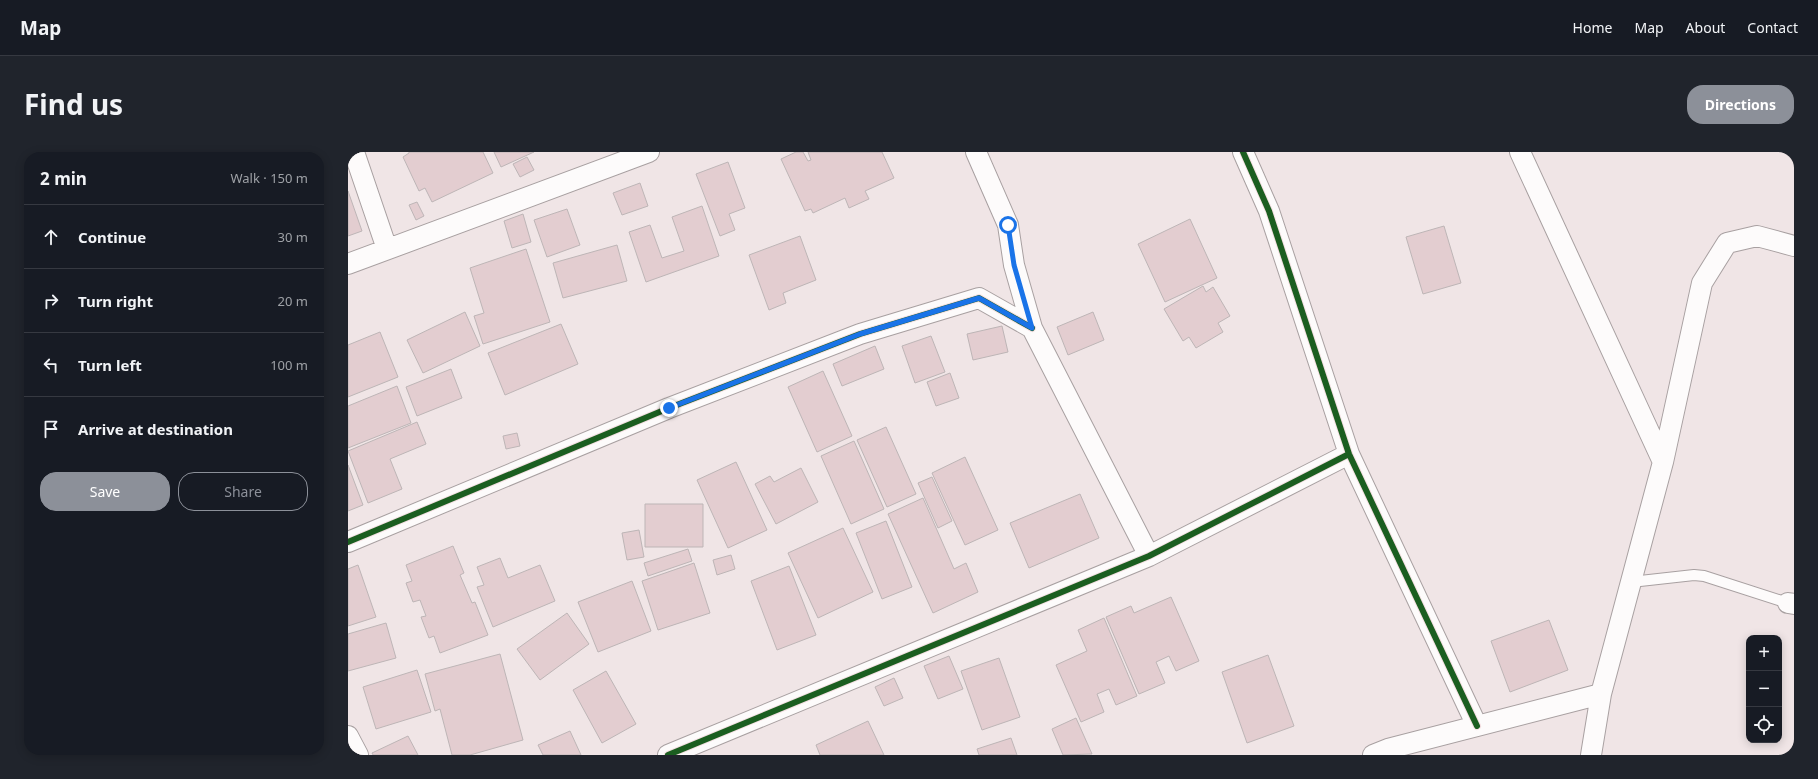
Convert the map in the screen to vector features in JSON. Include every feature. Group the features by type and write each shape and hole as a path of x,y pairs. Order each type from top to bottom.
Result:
{"street":[{"path":"354,152 387,249"},
{"path":"348,264 649,152"},
{"path":"976,152 1008,225 1014,265 1032,328 1149,556"},
{"path":"1243,152 1269,211 1349,454 1477,726"},
{"path":"1520,152 1663,462"},
{"path":"1591,755 1601,694 1663,462 1702,283 1727,243 1757,236 1794,246"},
{"path":"348,542 669,408 860,334 979,298 1032,328"},
{"path":"668,755 1149,556 1349,454"},
{"path":"1373,755 1388,749 1601,694"},
{"path":"348,736 358,755"}],"lane":[{"path":"1631,582 1694,575 1704,576 1791,603"}],"building":[{"path":"409,152 483,152 493,173 432,202 425,188 419,191 403,157"},
{"path":"494,152 534,152 501,167"},
{"path":"796,152 803,152 808,161 811,160 808,152 882,152 894,178 865,191 869,199 849,208 845,198 813,213 811,209 805,211 781,159"},
{"path":"527,157 534,170 520,177 513,164"},
{"path":"728,162 745,208 729,214 735,230 720,236 696,174"},
{"path":"640,183 648,206 622,215 613,193"},
{"path":"348,191 362,231 348,236"},
{"path":"417,202 424,216 416,220 409,205"},
{"path":"702,206 719,256 646,282 629,232 650,225 662,258 684,251 672,217"},
{"path":"567,209 580,245 547,257 534,220"},
{"path":"523,214 531,242 512,248 504,221"},
{"path":"1190,219 1217,278 1165,302 1138,244"},
{"path":"1444,226 1461,283 1423,294 1406,237"},
{"path":"800,236 816,280 783,293 786,303 769,310 749,255"},
{"path":"617,245 627,281 563,298 553,263"},
{"path":"526,249 550,322 483,344 474,316 484,313 470,268"},
{"path":"1203,286 1206,292 1213,287 1230,316 1218,323 1223,332 1196,348 1189,337 1183,341 1164,309"},
{"path":"465,312 480,346 423,373 407,340"},
{"path":"1093,312 1104,340 1068,355 1057,327"},
{"path":"561,324 578,364 505,395 488,353"},
{"path":"1002,326 1008,352 973,360 967,334"},
{"path":"380,332 398,377 348,397 348,345"},
{"path":"931,336 945,372 915,383 902,346"},
{"path":"875,346 884,369 842,386 833,364"},
{"path":"451,369 462,398 417,416 406,387"},
{"path":"823,371 852,436 817,452 788,387"},
{"path":"950,373 959,398 936,406 927,382"},
{"path":"397,386 411,423 348,448 348,406"},
{"path":"417,422 426,444 390,459 402,489 368,503 348,451"},
{"path":"886,427 916,494 887,507 857,440"},
{"path":"517,433 520,446 506,449 503,436"},
{"path":"854,441 884,509 851,524 821,456"},
{"path":"965,457 998,530 965,545 932,473"},
{"path":"736,462 767,530 728,548 697,480"},
{"path":"348,465 363,505 348,511"},
{"path":"801,468 818,502 776,524 755,484 770,476 774,482"},
{"path":"932,477 952,521 938,528 918,483"},
{"path":"1080,494 1099,538 1029,568 1010,523"},
{"path":"923,498 954,569 966,563 978,592 933,613 888,514"},
{"path":"645,504 703,504 703,547 645,547"},
{"path":"886,521 912,587 882,599 856,533"},
{"path":"843,528 873,592 818,618 788,553"},
{"path":"639,530 644,557 627,560 622,533"},
{"path":"453,546 464,573 460,575 472,603 475,602 488,635 440,653 434,636 429,638 421,617 426,616 420,600 413,602 406,583 412,581 406,565"},
{"path":"688,549 692,561 648,576 644,563"},
{"path":"731,555 735,569 717,575 713,560"},
{"path":"500,558 508,578 540,565 555,601 493,627 477,587 484,585 477,567"},
{"path":"694,563 710,613 658,630 642,581"},
{"path":"358,565 376,617 348,626 348,569"},
{"path":"789,566 816,635 777,650 751,581"},
{"path":"632,581 651,631 598,652 578,602"},
{"path":"1171,597 1199,661 1176,671 1169,656 1156,662 1165,683 1139,694 1106,617 1131,606 1134,613"},
{"path":"567,613 589,644 540,680 517,649"},
{"path":"1104,618 1137,696 1116,705 1109,689 1097,694 1104,712 1081,722 1056,665 1087,651 1078,630"},
{"path":"1549,620 1568,670 1510,692 1491,641"},
{"path":"386,623 396,658 348,671 348,634"},
{"path":"500,654 523,740 470,755 452,755 440,709 435,711 425,674"},
{"path":"1268,655 1294,726 1247,743 1222,672"},
{"path":"949,656 963,689 938,699 924,666"},
{"path":"999,658 1020,717 982,730 961,671"},
{"path":"417,670 431,712 376,729 363,687"},
{"path":"606,671 636,724 602,743 573,690"},
{"path":"894,678 903,698 884,706 875,687"},
{"path":"1076,718 1092,754 1063,755 1052,729"},
{"path":"868,721 884,755 820,755 816,745"},
{"path":"570,731 581,755 543,755 538,745"},
{"path":"408,736 418,755 373,755 372,753"},
{"path":"1011,738 1017,755 979,755 977,749"}],"cycle path":[{"path":"1243,152 1269,211 1349,454 1477,726"},
{"path":"348,542 669,408 860,334 979,298 1032,328"},
{"path":"668,755 1149,556 1349,454"}],"route":[{"path":"669,408 860,334 979,298 1032,328 1014,265 1008,225"}]}
